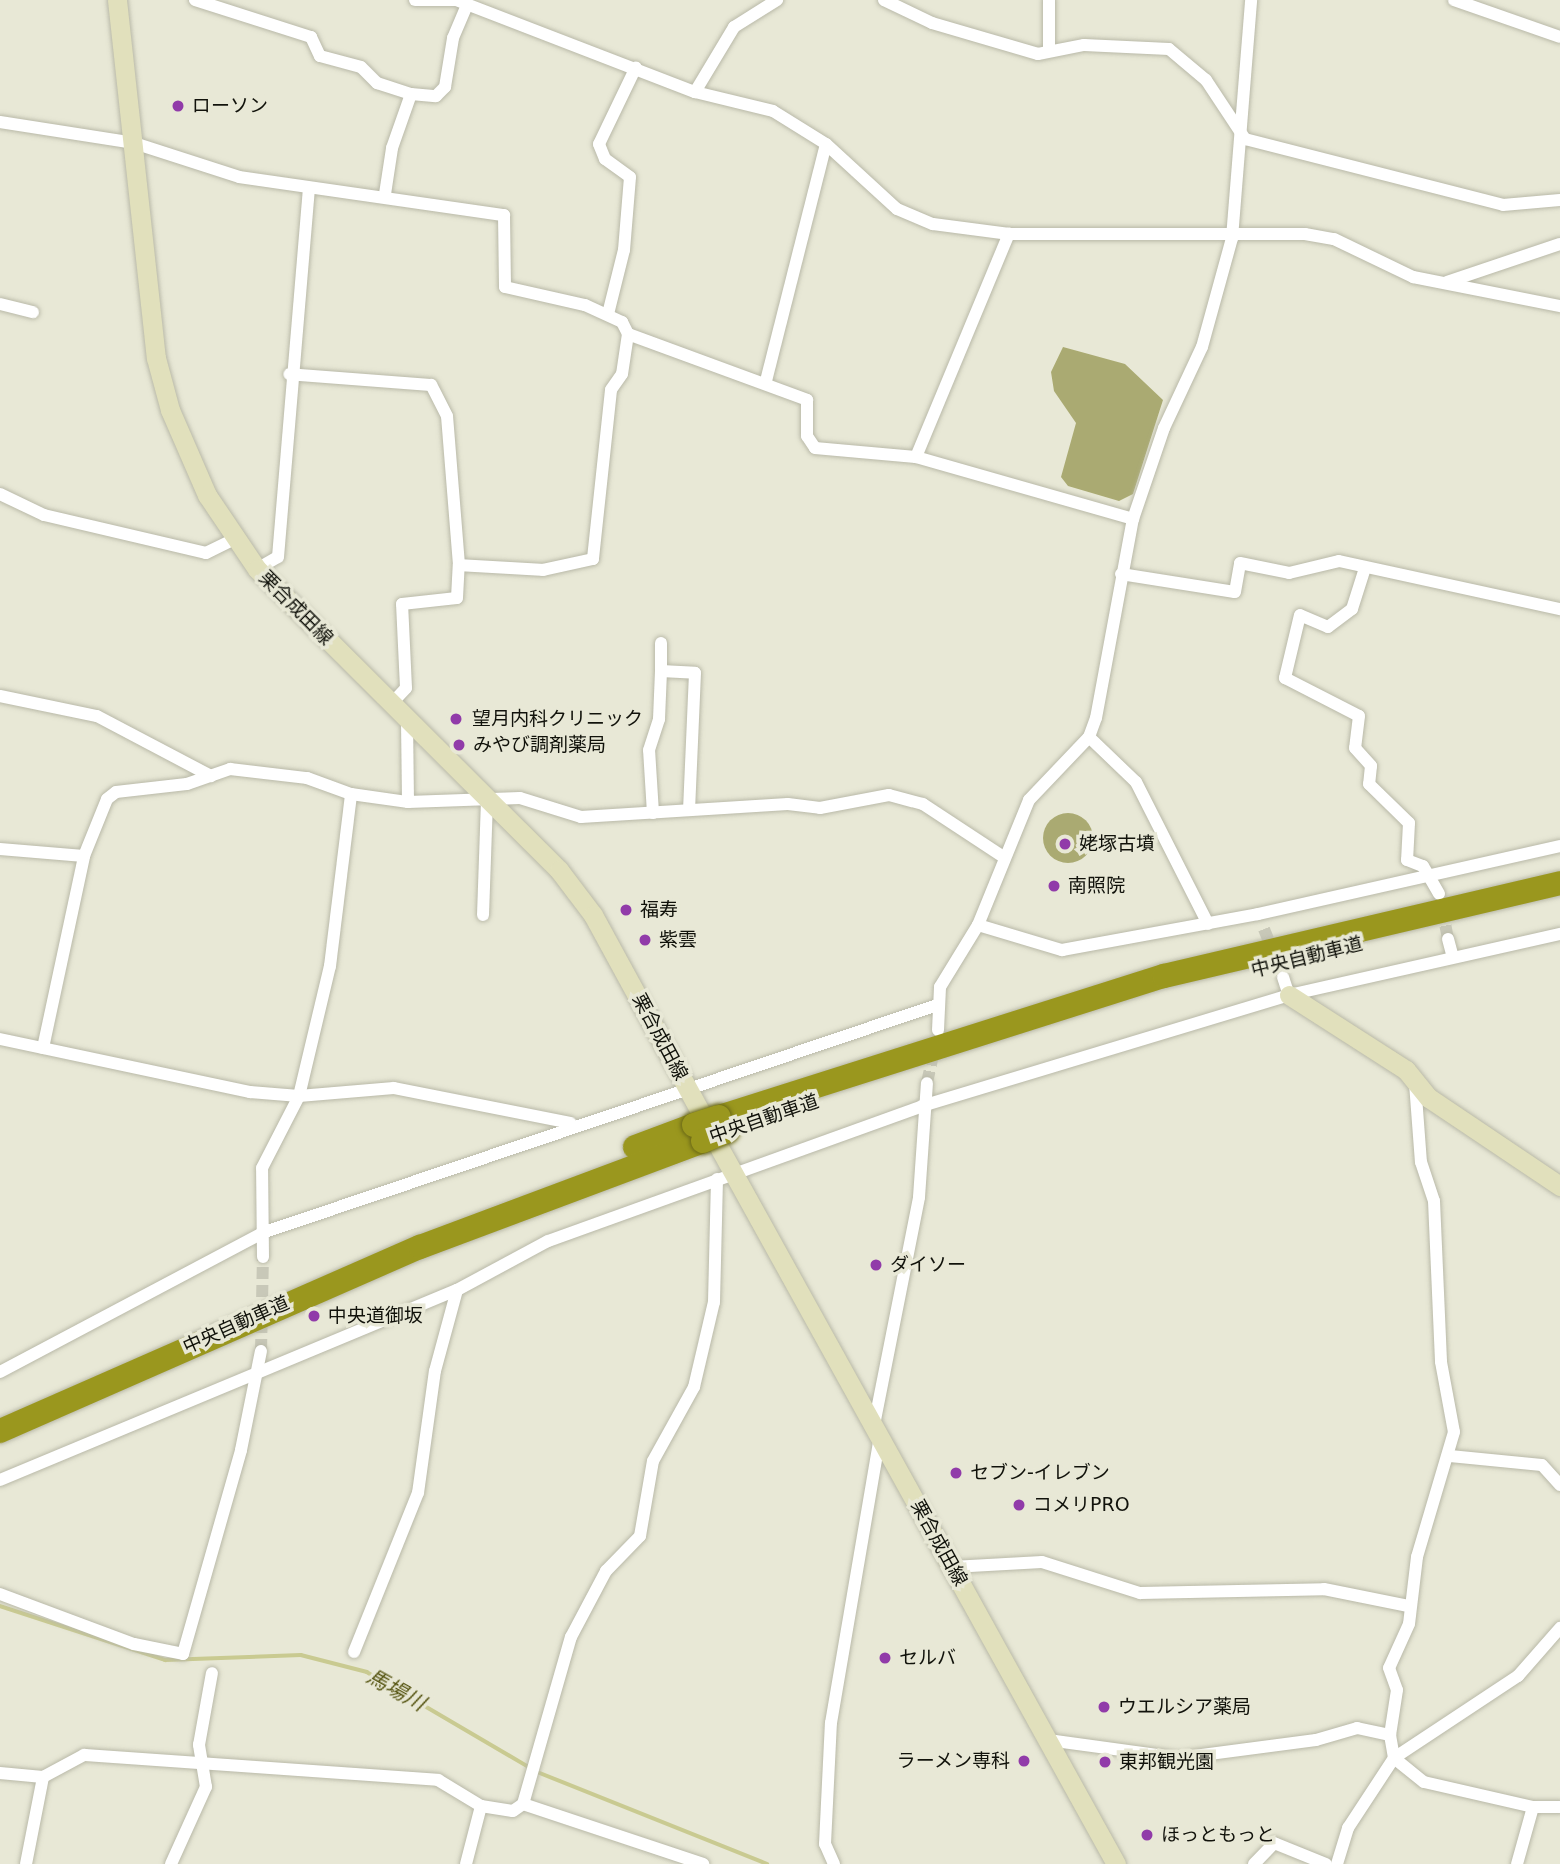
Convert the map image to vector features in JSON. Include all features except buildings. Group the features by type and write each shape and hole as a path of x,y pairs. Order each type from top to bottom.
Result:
{"highway":[{"name":"中央自動車道","path":"0,1414 332,1265 710,1129 1164,976 1560,883"},
{"name":"中央自動車道","path":"0,1431 408,1252 710,1129 1167,992 1560,899"}],"main road":[{"name":"栗合成田線","path":"117,0 134,143 146,303 159,371 189,458 235,539 257,569 491,799 593,915 710,1129 726,1177 877,1430 1116,1864"},
{"path":"1286,986 1406,1070 1415,1083 1560,1186"}],"street":[{"path":"195,0 311,37 320,57 361,67 377,83 411,94 436,96 446,87 459,2"},
{"path":"415,0 459,2 636,67 695,92 773,111 826,144 897,209 933,224 1009,234 1137,230 1232,238 1334,239 1413,277 1560,306"},
{"path":"695,92 734,27 777,0"},
{"path":"884,0 932,23 1025,51 1084,45 1182,54 1245,139 1503,205 1560,200"},
{"path":"1049,0 1049,49"},
{"path":"938,1030 937,1005 951,963 978,925 1002,856 1029,800 1089,737 1133,519 1202,347 1232,238 1245,139 1251,0"},
{"path":"1454,0 1560,37"},
{"path":"608,314 624,250 630,177 604,159 599,144 636,67"},
{"path":"384,194 411,94"},
{"path":"0,121 134,143 239,177 309,189 384,194 505,215 505,288 547,292 608,314 628,334 766,381 773,391 807,400 807,436 815,448 916,457 1133,519"},
{"path":"766,381 826,144"},
{"path":"257,569 278,557 289,374 309,189"},
{"path":"916,457 1009,234"},
{"path":"1446,282 1560,244"},
{"path":"0,304 33,312"},
{"path":"458,565 543,570 593,559 611,390 622,374 628,334"},
{"path":"289,374 431,385 447,416 458,565 457,598 402,604 406,688 400,708 408,802"},
{"path":"0,494 44,515 206,554 235,539"},
{"path":"1121,574 1235,593 1240,563 1289,573 1339,561 1560,609"},
{"path":"1365,568 1352,609 1328,626 1300,615 1285,678 1359,716 1355,748 1371,766 1368,784 1409,823 1407,860 1429,874 1439,894"},
{"path":"653,813 649,751 659,719 661,643"},
{"path":"661,671 695,673 689,809"},
{"path":"0,696 97,716 211,776"},
{"path":"1089,737 1136,782 1209,924"},
{"path":"43,1048 84,856 107,799 116,792 256,770 307,778 351,794 408,802 520,798 581,817 689,809 820,808 889,795 923,804 1002,856"},
{"path":"263,1257 262,1168 299,1096 330,966 351,794"},
{"path":"483,915 491,799"},
{"path":"978,925 1062,950 1258,914 1560,846"},
{"path":"0,849 84,856"},
{"path":"1258,914 1264,929"},
{"path":"0,1480 254,1370 457,1290 548,1241 922,1106 1286,986 1560,934"},
{"path":"1448,939 1452,954"},
{"path":"0,1372 261,1233 574,1123 937,1005"},
{"path":"0,1039 158,1075 299,1096 394,1088 574,1123"},
{"path":"834,1864 825,1843 831,1723 877,1430 919,1198 922,1106 927,1083"},
{"path":"1415,1083 1420,1162 1434,1201 1441,1362 1454,1432 1450,1456 1408,1606 1409,1623 1389,1668 1397,1690 1390,1735 1394,1758 1424,1782 1533,1807 1560,1807"},
{"path":"0,1773 43,1777 85,1755 438,1780 481,1806 513,1811 523,1804 531,1760 572,1637 606,1571 640,1536 653,1461 694,1387 714,1302 726,1177"},
{"path":"354,1652 418,1493 435,1371 457,1290"},
{"path":"0,1594 134,1644 183,1654 191,1607 241,1450 254,1370 261,1351"},
{"path":"1450,1456 1542,1465 1560,1485"},
{"path":"952,1567 1042,1562 1140,1593 1324,1589 1408,1606"},
{"path":"1338,1864 1348,1828 1394,1758 1518,1676 1560,1628"},
{"path":"170,1864 206,1787 199,1764 212,1673"},
{"path":"1048,1740 1179,1758 1316,1740 1357,1728 1390,1735"},
{"path":"26,1864 43,1777"},
{"path":"523,1804 703,1864"},
{"path":"466,1864 481,1806"},
{"path":"1517,1864 1533,1807"},
{"path":"1254,1864 1274,1843 1325,1864"}],"green space":[{"path":"1063,347 1125,364 1163,400 1133,494 1119,501 1068,486 1061,477 1076,423 1054,391 1051,372"},
{"path":"1068,813 1086,820 1093,838 1086,856 1068,863 1050,856 1043,838 1050,820"}],"waterway":[{"name":"馬場川","path":"0,1606 165,1660 301,1655 367,1672 529,1767"},
{"name":"馬場川","path":"535,1771 767,1864"}],"tunnel":[{"path":"1442,908 1448,939"},
{"path":"1264,929 1283,977"},
{"path":"927,1083 935,1046"},
{"path":"261,1351 263,1257"}],"place":[{"name":"ローソン","path":"178,106"},
{"name":"望月内科クリニック","path":"456,719"},
{"name":"みやび調剤薬局","path":"459,745"},
{"name":"姥塚古墳","path":"1065,844"},
{"name":"南照院","path":"1054,886"},
{"name":"福寿","path":"626,910"},
{"name":"紫雲","path":"645,940"},
{"name":"ダイソー","path":"876,1265"},
{"name":"中央道御坂","path":"314,1316"},
{"name":"セブン-イレブン","path":"956,1473"},
{"name":"コメリPRO","path":"1019,1505"},
{"name":"セルバ","path":"885,1658"},
{"name":"ウエルシア薬局","path":"1104,1707"},
{"name":"ラーメン専科","path":"1024,1761"},
{"name":"東邦観光園","path":"1105,1762"},
{"name":"ほっともっと","path":"1147,1835"}]}
